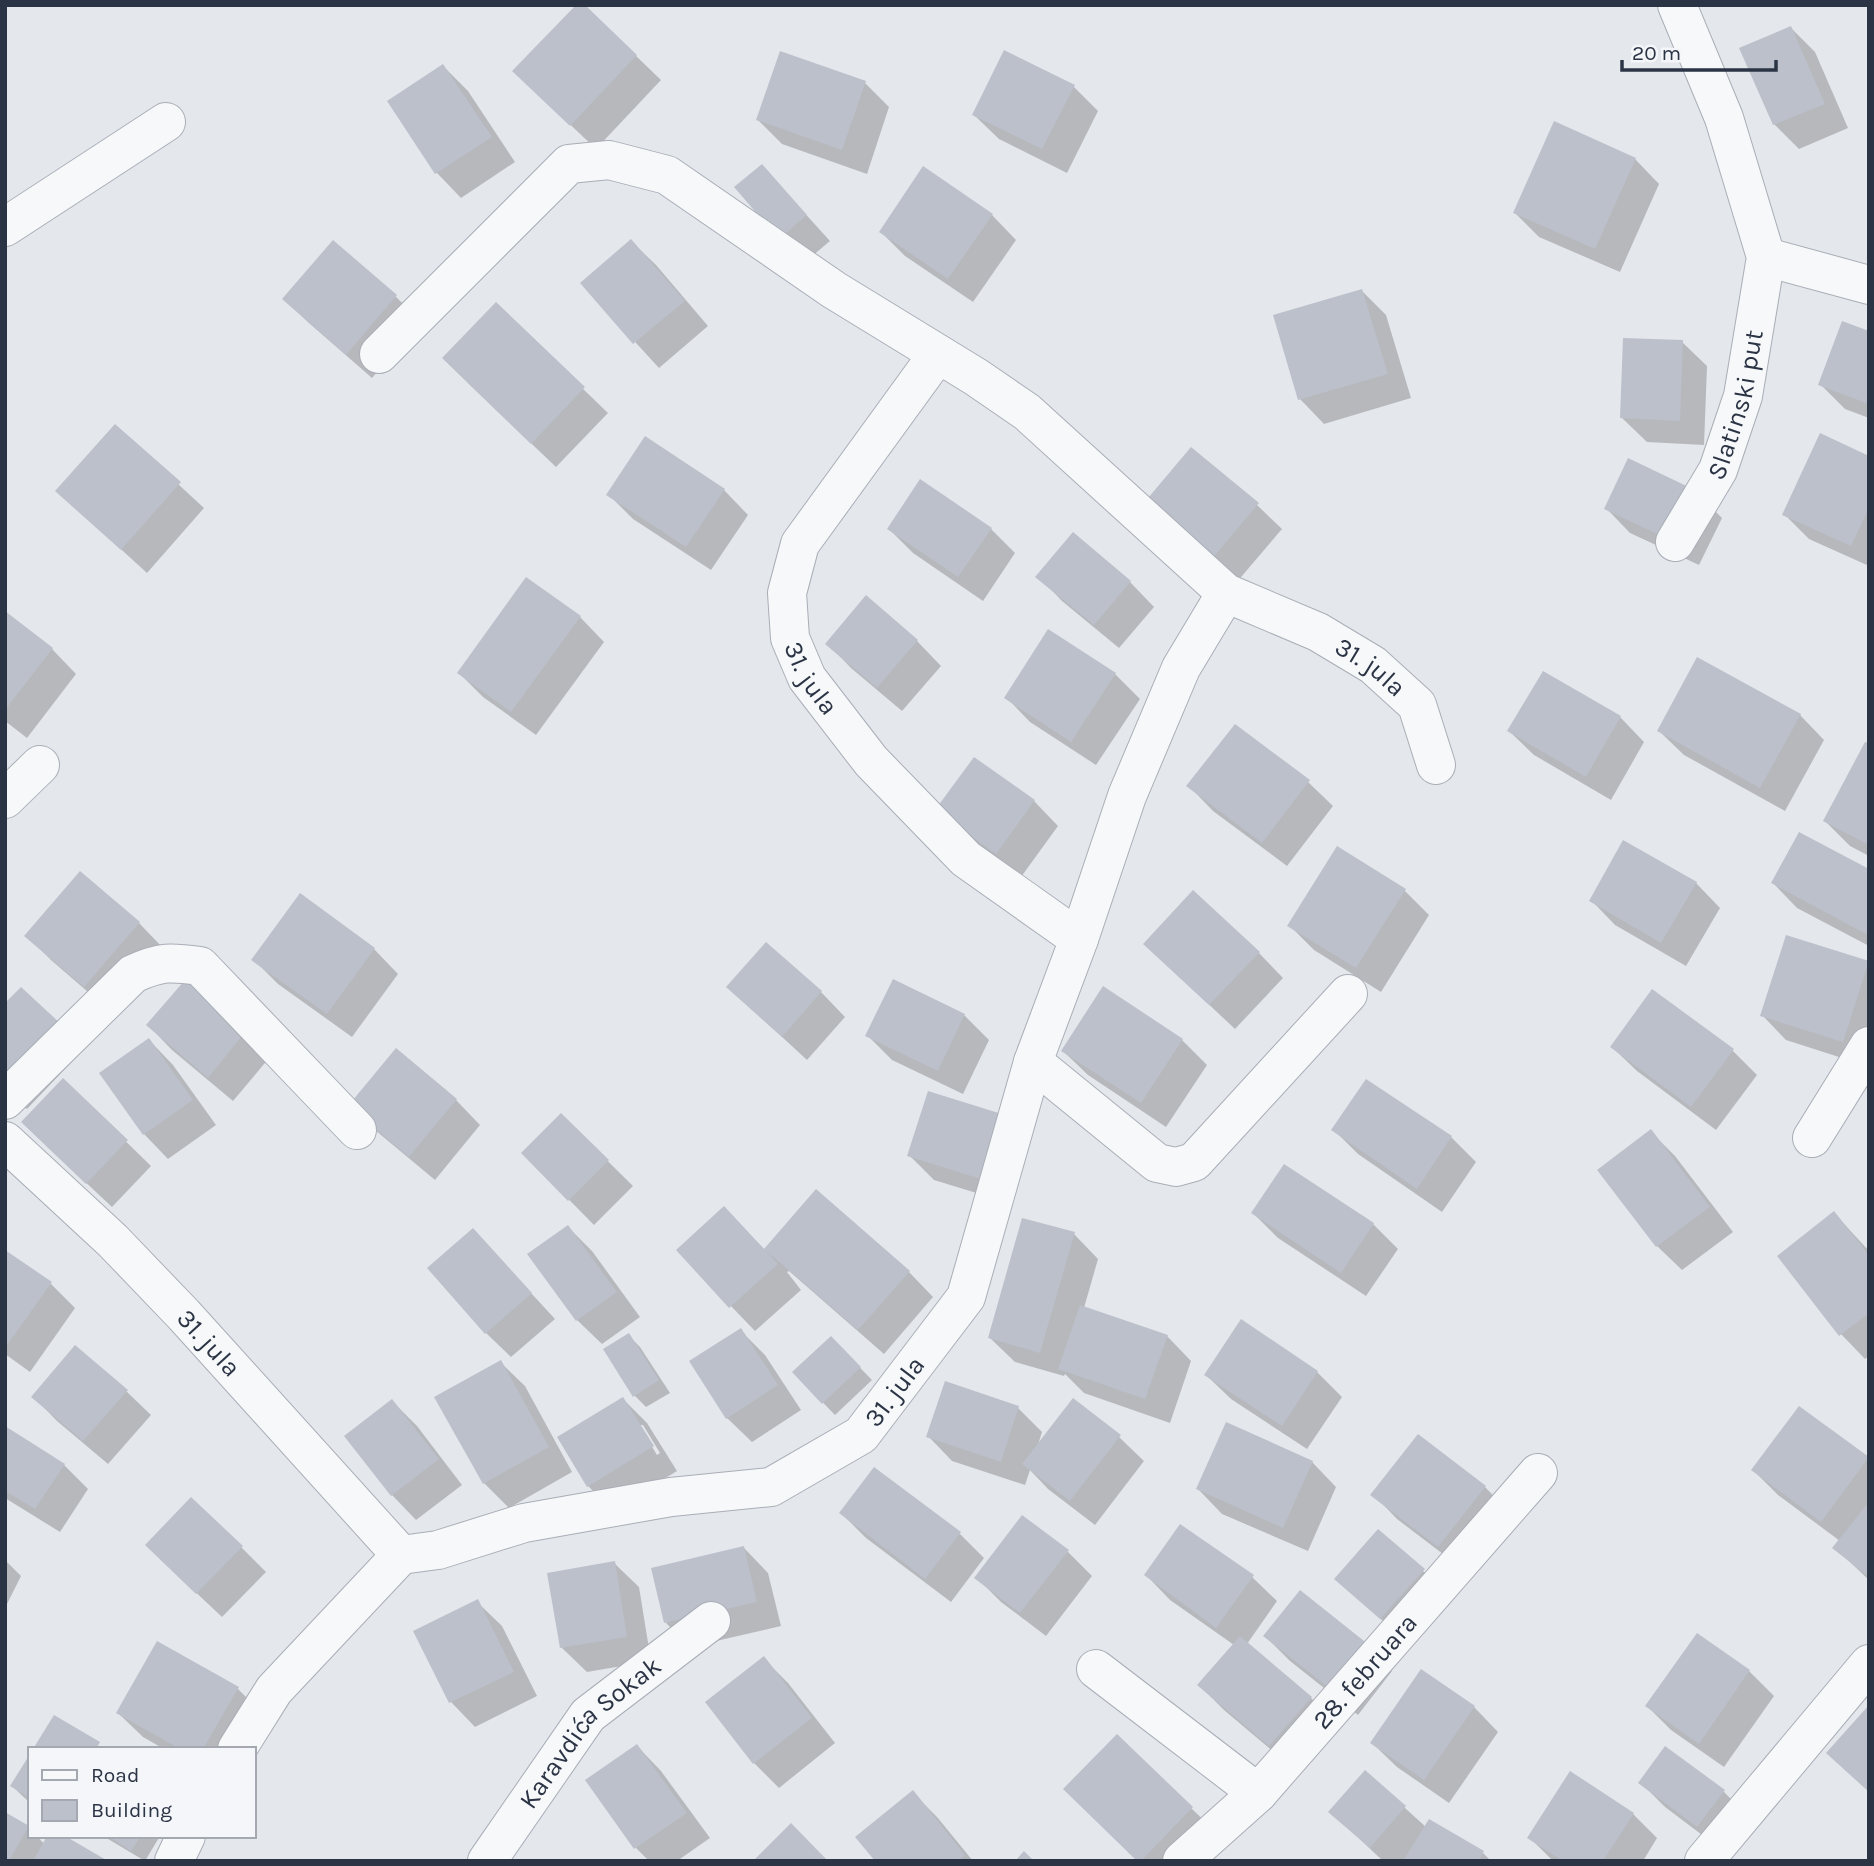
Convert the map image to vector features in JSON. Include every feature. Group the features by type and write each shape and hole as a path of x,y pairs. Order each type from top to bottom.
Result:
{"street":[{"name":"Slatinski put","path":"1675,542 1718,470 1744,396 1766,257 1724,118 1677,5"},
{"path":"5,227 166,122"},
{"name":"31. jula","path":"379,354 569,164 609,160 667,175 834,290 1027,412 1226,593 1318,632 1373,665 1417,705 1436,765"},
{"path":"1766,257 1869,285"},
{"name":"31. jula","path":"938,354 800,544 787,593 790,638 807,678 871,761 966,859 1079,939"},
{"name":"31. jula","path":"5,1141 113,1241 184,1315 401,1555 438,1550 524,1523 671,1497 771,1487 861,1435 966,1297 1033,1062 1079,939 1127,796 1181,668 1226,593"},
{"path":"5,799 40,765"},
{"path":"5,1100 133,974 154,964 172,962 200,966 357,1130"},
{"path":"1033,1062 1157,1163 1176,1167 1195,1162 1348,994"},
{"path":"1812,1138 1869,1046"},
{"name":"28. februara","path":"1182,1861 1258,1793 1538,1473"},
{"path":"238,1747 274,1690 401,1555"},
{"name":"Karavdića Sokak","path":"487,1861 588,1716 711,1621"},
{"path":"1704,1861 1869,1664"},
{"path":"1096,1669 1258,1793"},
{"path":"174,1861 185,1838"}],"building":[{"path":"576,5 585,5 637,55 570,126 512,71"},
{"path":"1791,26 1825,104 1773,125 1739,48"},
{"path":"1004,50 1075,85 1042,149 972,115"},
{"path":"780,51 866,81 842,150 756,120"},
{"path":"443,64 492,137 435,174 387,101"},
{"path":"1554,121 1636,158 1595,249 1513,213"},
{"path":"762,164 807,215 779,239 734,187"},
{"path":"923,166 993,214 948,279 879,232"},
{"path":"631,239 685,301 633,344 580,283"},
{"path":"333,240 397,295 346,355 282,299"},
{"path":"1362,289 1388,374 1298,400 1273,315"},
{"path":"496,302 585,387 531,444 442,358"},
{"path":"1842,321 1869,331 1869,404 1818,385"},
{"path":"1623,338 1683,340 1680,421 1620,418"},
{"path":"115,424 181,482 121,550 55,491"},
{"path":"1820,433 1869,456 1869,508 1851,546 1782,515"},
{"path":"645,436 725,489 686,547 606,495"},
{"path":"1191,447 1259,503 1211,560 1143,504"},
{"path":"1628,458 1699,492 1674,542 1604,509"},
{"path":"920,479 992,528 958,577 887,529"},
{"path":"1073,532 1131,581 1094,625 1035,577"},
{"path":"526,577 581,616 511,712 457,673"},
{"path":"866,595 918,640 877,688 825,644"},
{"path":"5,611 53,648 5,710"},
{"path":"1048,629 1116,673 1071,742 1004,698"},
{"path":"1697,657 1801,714 1760,788 1657,731"},
{"path":"1543,671 1621,716 1586,777 1507,731"},
{"path":"1235,724 1310,780 1262,843 1186,786"},
{"path":"1865,742 1869,743 1869,845 1823,821"},
{"path":"974,757 1035,800 996,854 935,810"},
{"path":"1799,832 1869,869 1869,929 1866,934 1771,883"},
{"path":"1623,840 1697,882 1661,943 1589,901"},
{"path":"1337,846 1406,889 1356,968 1287,926"},
{"path":"80,871 140,922 84,987 24,936"},
{"path":"1193,890 1260,952 1209,1005 1143,944"},
{"path":"300,893 375,948 327,1014 251,960"},
{"path":"1786,935 1869,961 1843,1042 1760,1016"},
{"path":"766,942 822,991 782,1037 726,987"},
{"path":"893,979 965,1014 938,1071 865,1036"},
{"path":"185,980 246,1031 208,1078 146,1025"},
{"path":"1103,986 1183,1039 1141,1103 1061,1051"},
{"path":"21,987 61,1024 5,1082 5,1003"},
{"path":"1652,989 1734,1049 1691,1107 1610,1047"},
{"path":"149,1038 193,1100 143,1135 99,1073"},
{"path":"396,1048 457,1099 409,1157 348,1106"},
{"path":"63,1078 128,1140 86,1184 21,1122"},
{"path":"1366,1079 1452,1136 1417,1189 1331,1130"},
{"path":"928,1091 1005,1115 984,1180 907,1156"},
{"path":"561,1113 609,1160 568,1201 521,1153"},
{"path":"1651,1129 1710,1207 1656,1247 1597,1170"},
{"path":"1284,1164 1374,1223 1341,1273 1251,1213"},
{"path":"816,1189 910,1271 858,1330 764,1249"},
{"path":"724,1206 778,1264 729,1308 676,1250"},
{"path":"1834,1211 1869,1255 1869,1313 1839,1336 1777,1256"},
{"path":"1022,1218 1075,1232 1040,1353 988,1338"},
{"path":"568,1225 617,1292 576,1321 527,1254"},
{"path":"473,1228 532,1293 485,1334 427,1268"},
{"path":"5,1250 52,1282 5,1348"},
{"path":"1080,1305 1168,1335 1145,1399 1058,1369"},
{"path":"1241,1319 1318,1371 1282,1426 1204,1375"},
{"path":"741,1328 778,1385 726,1419 689,1361"},
{"path":"629,1333 659,1380 633,1397 603,1349"},
{"path":"831,1336 861,1367 822,1404 792,1372"},
{"path":"75,1345 128,1390 83,1441 31,1397"},
{"path":"501,1360 549,1447 483,1484 434,1397"},
{"path":"945,1381 1019,1406 1001,1462 926,1437"},
{"path":"623,1397 654,1446 587,1487 557,1437"},
{"path":"1073,1398 1121,1435 1070,1501 1022,1464"},
{"path":"392,1399 439,1459 391,1496 344,1436"},
{"path":"1799,1406 1869,1457 1821,1522 1751,1470"},
{"path":"1226,1422 1313,1461 1283,1528 1196,1489"},
{"path":"5,1426 65,1464 35,1509 5,1491"},
{"path":"1418,1434 1486,1486 1438,1547 1370,1495"},
{"path":"874,1467 961,1532 925,1579 839,1513"},
{"path":"191,1497 243,1546 196,1594 145,1545"},
{"path":"1869,1502 1869,1577 1832,1548"},
{"path":"1022,1515 1069,1550 1020,1613 974,1578"},
{"path":"1180,1524 1254,1575 1216,1628 1144,1575"},
{"path":"1378,1529 1425,1569 1380,1619 1334,1579"},
{"path":"744,1546 757,1602 664,1623 651,1568"},
{"path":"615,1561 627,1637 560,1648 547,1573"},
{"path":"1300,1590 1369,1645 1333,1691 1263,1636"},
{"path":"478,1599 514,1672 449,1703 413,1631"},
{"path":"1697,1633 1750,1670 1699,1744 1645,1706"},
{"path":"1240,1636 1312,1697 1269,1746 1197,1685"},
{"path":"157,1641 239,1687 204,1747 176,1747 116,1713"},
{"path":"764,1656 812,1718 753,1764 705,1702"},
{"path":"1421,1669 1475,1706 1424,1780 1370,1743"},
{"path":"1869,1705 1869,1792 1826,1753"},
{"path":"54,1715 100,1742 97,1747 34,1747"},
{"path":"1117,1734 1193,1807 1141,1861 1137,1861 1063,1789"},
{"path":"637,1744 687,1813 634,1849 585,1780"},
{"path":"1665,1746 1725,1790 1697,1827 1638,1783"},
{"path":"28,1757 28,1797 10,1786"},
{"path":"1365,1770 1406,1806 1370,1848 1328,1812"},
{"path":"1570,1771 1634,1813 1603,1861 1563,1861 1527,1838"},
{"path":"913,1790 965,1855 958,1861 875,1861 855,1837"},
{"path":"5,1812 28,1828 9,1861 5,1861"},
{"path":"1429,1819 1484,1851 1479,1861 1403,1861"},
{"path":"791,1823 828,1861 753,1861"},
{"path":"46,1838 68,1838 108,1861 33,1861"},
{"path":"111,1838 140,1838 131,1851"},
{"path":"1024,1851 1034,1861 1015,1861"}]}
